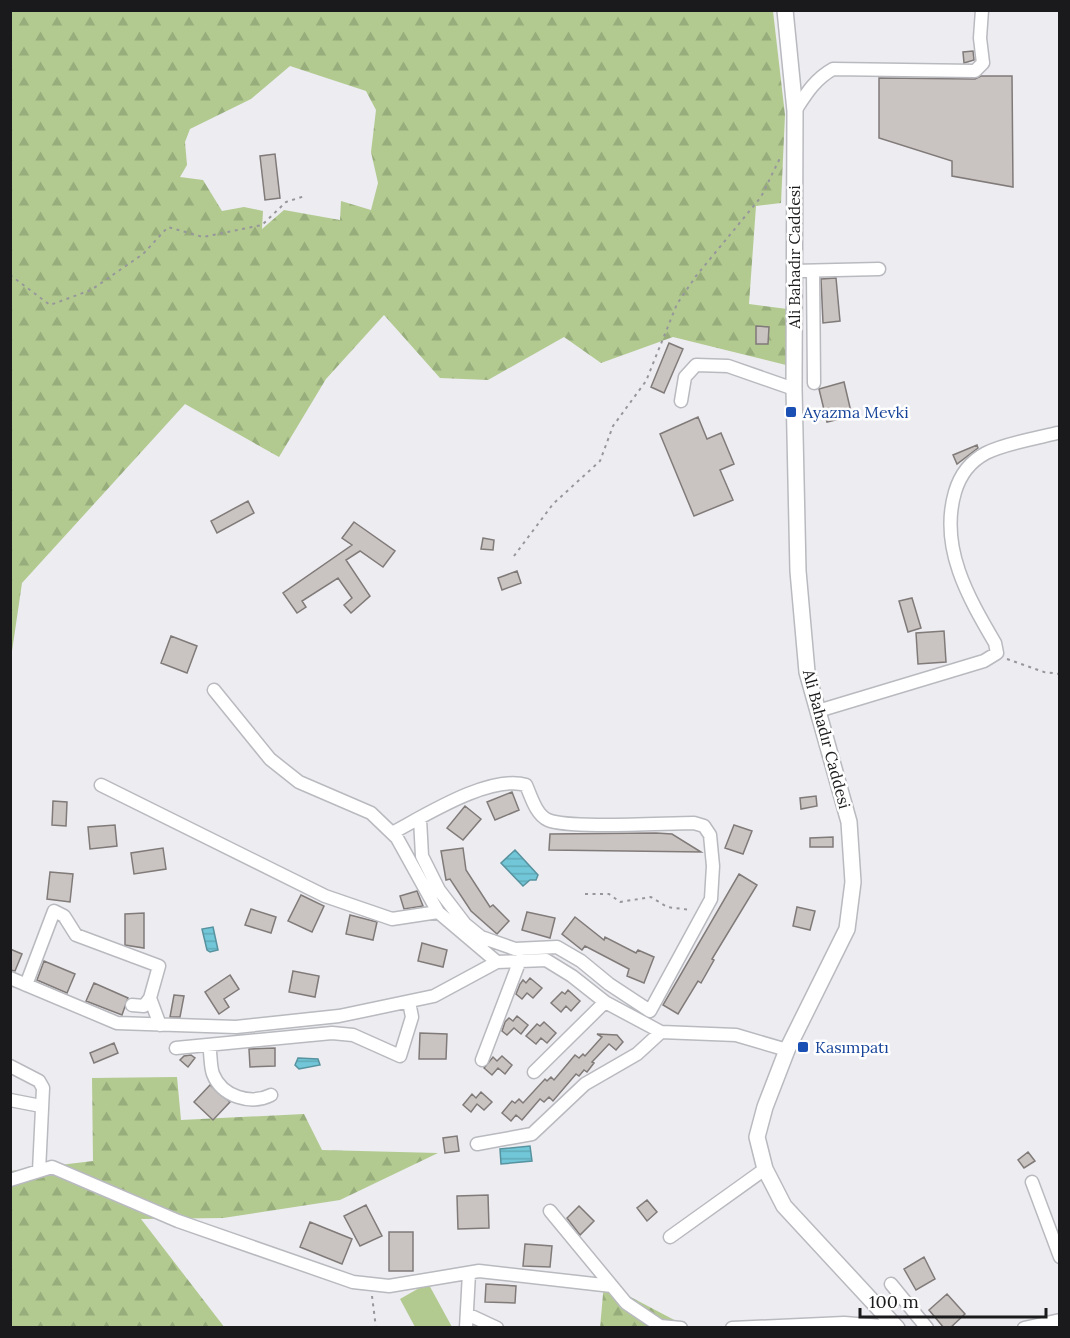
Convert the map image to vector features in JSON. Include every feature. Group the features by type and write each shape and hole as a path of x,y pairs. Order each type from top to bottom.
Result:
{"main road":[{"name":"Ali Bahadır Caddesi","path":"785,10 795,111 794,389 798,571 807,672 849,822 853,882 848,929 787,1050 765,1107 757,1137 765,1168 784,1206 896,1327"}],"street":[{"path":"795,111 808,89 822,75 833,69 975,71 983,63 980,38 982,10"},
{"path":"794,271 879,269"},
{"path":"813,271 813,383"},
{"path":"681,401 686,377 696,365 728,366 794,389"},
{"path":"818,711 984,661 997,653 995,643 956,566 950,541 951,507 960,478 969,465 986,453 1057,433"},
{"path":"214,690 270,759 299,782 371,813 392,833 438,912 498,962"},
{"path":"392,833 457,799 514,782 526,785 539,813 548,820 579,824 694,823 704,826 710,835 713,866 711,899 650,1011 609,984 582,961 557,947 515,949 481,937 465,924 439,890 422,856 420,819"},
{"path":"101,785 324,896 392,919 438,912"},
{"path":"26,985 54,911 64,916 76,935 159,966 150,998 144,1006 132,1005"},
{"path":"482,1060 520,960"},
{"path":"10,978 117,1023 236,1027 339,1016 409,1002 434,996 498,962 546,960 572,976 605,1002 660,1032 736,1035 787,1050"},
{"path":"150,998 160,1025"},
{"path":"176,1048 332,1033 353,1035 400,1056 412,1017 409,1002"},
{"path":"534,1072 605,1002"},
{"path":"477,1144 532,1134 585,1084 637,1054 660,1032"},
{"path":"209,1045 213,1074 221,1085 235,1096 249,1100 260,1101 271,1095"},
{"path":"10,1066 39,1081 43,1088 39,1171"},
{"path":"10,1100 41,1106"},
{"path":"10,1180 52,1167 178,1221 353,1282 389,1286 479,1271 612,1286"},
{"path":"670,1237 765,1168"},
{"path":"1032,1182 1059,1257"},
{"path":"550,1211 626,1303 660,1326 681,1328"},
{"path":"466,1328 469,1273"},
{"path":"891,1284 927,1328"},
{"path":"466,1314 497,1328"},
{"path":"1024,1328 1059,1320"},
{"path":"732,1328 824,1323 896,1327"}],"path":[{"path":"514,556 553,504 600,461 613,426 646,381 677,304 696,276 761,197 776,164 795,133"},
{"path":"10,275 50,305 91,290 143,254 168,227 203,237 262,225 286,202 305,196"},
{"path":"997,653 1023,665 1059,674"},
{"path":"585,894 609,894 620,902 631,903 651,897 667,907 690,909 701,917"},
{"path":"371,1284 376,1328"}],"green space":[{"path":"11,11 773,11 785,115 781,203 756,206 749,304 795,310 790,366 673,337 601,363 564,337 488,380 440,378 384,315 326,379 279,457 185,404 22,583 11,658","holes":["290,66 366,91 376,110 371,152 378,183 371,210 341,201 340,220 284,210 262,229 263,211 244,207 222,211 203,180 180,177 187,165 185,142 190,129 251,99"]},
{"path":"177,1077 181,1120 304,1114 322,1150 438,1153 340,1200 223,1218 141,1219 225,1328 11,1327 10,1171 93,1161 92,1078"},
{"path":"428,1283 452,1327 415,1327 400,1299"},
{"path":"604,1283 680,1323 686,1328 600,1328"}],"water":[{"path":"515,850 538,875 536,880 530,880 523,886 501,863"},
{"path":"213,927 218,950 210,952 207,950 202,929"},
{"path":"298,1058 318,1059 320,1065 299,1069 295,1065"},
{"path":"530,1146 532,1161 501,1164 500,1149"}],"building":[{"path":"973,51 974,60 964,63 963,52"},
{"path":"981,76 1012,76 1013,187 952,176 952,161 879,138 879,78 975,79"},
{"path":"275,154 280,198 265,200 260,156"},
{"path":"836,278 840,321 823,323 821,279"},
{"path":"756,326 769,327 768,344 756,344"},
{"path":"669,343 683,349 664,393 651,387"},
{"path":"844,382 852,416 827,422 819,389"},
{"path":"698,417 707,439 721,433 734,464 720,470 733,500 694,516 660,434"},
{"path":"977,445 978,448 957,464 953,455"},
{"path":"248,501 254,513 217,533 211,521"},
{"path":"354,522 395,551 383,567 360,551 346,560 370,596 351,613 344,605 352,598 338,578 302,601 306,607 297,613 283,593 352,545 342,538"},
{"path":"483,538 494,540 493,550 481,549"},
{"path":"517,571 521,583 502,590 498,578"},
{"path":"912,598 921,628 908,632 899,601"},
{"path":"944,631 946,662 918,664 916,633"},
{"path":"171,636 197,646 187,673 161,663"},
{"path":"512,792 519,810 495,820 487,802"},
{"path":"816,796 817,806 801,809 800,798"},
{"path":"53,801 67,802 66,826 52,825"},
{"path":"465,806 481,819 463,840 447,828"},
{"path":"115,825 117,846 90,849 88,827"},
{"path":"734,825 752,831 743,854 725,848"},
{"path":"550,834 672,834 701,852 549,850"},
{"path":"833,837 833,847 810,847 810,838"},
{"path":"163,848 166,869 134,874 131,853"},
{"path":"463,848 466,870 490,907 493,905 509,921 497,934 471,911 450,879 446,880 441,851"},
{"path":"50,872 73,874 70,902 47,899"},
{"path":"739,874 757,885 712,959 714,960 701,983 698,981 678,1014 663,1005"},
{"path":"417,891 423,906 404,909 400,896"},
{"path":"301,895 324,906 312,932 288,921"},
{"path":"797,907 815,911 810,930 793,926"},
{"path":"251,909 276,917 271,933 245,925"},
{"path":"527,912 555,918 550,938 522,930"},
{"path":"144,913 144,948 125,945 125,914"},
{"path":"350,915 377,922 373,940 346,934"},
{"path":"575,917 604,940 605,937 636,953 638,950 654,957 644,983 627,976 629,969 585,946 582,950 562,934"},
{"path":"422,943 447,950 443,967 418,961"},
{"path":"10,949 22,954 15,971 10,970"},
{"path":"44,961 75,974 67,993 37,980"},
{"path":"293,971 319,976 315,997 289,992"},
{"path":"230,975 239,989 224,999 229,1007 219,1014 205,992"},
{"path":"530,978 542,988 533,998 527,993 522,999 516,994 523,980 526,983"},
{"path":"94,983 128,998 122,1015 86,1001"},
{"path":"568,990 580,1001 571,1011 566,1006 561,1012 551,1003 562,992 565,994"},
{"path":"174,995 184,996 180,1017 170,1017"},
{"path":"517,1016 528,1025 521,1034 514,1028 507,1035 502,1031 505,1022 509,1018 513,1021"},
{"path":"544,1022 556,1033 547,1043 541,1038 536,1044 526,1036 537,1024 540,1026"},
{"path":"420,1033 447,1034 446,1059 419,1059"},
{"path":"597,1034 617,1035 623,1042 616,1050 609,1044 592,1062 594,1063 587,1072 584,1070 579,1076 576,1074 553,1101 549,1097 544,1102 540,1099 522,1120 516,1115 511,1121 502,1113 512,1101 515,1103 519,1099 523,1103 545,1079 547,1081 551,1077 554,1080 575,1055 579,1058 583,1054 585,1056 602,1037"},
{"path":"114,1043 118,1053 94,1063 90,1053"},
{"path":"275,1048 275,1066 250,1067 249,1049"},
{"path":"191,1055 195,1058 188,1067 180,1060 184,1056"},
{"path":"502,1056 512,1065 505,1074 498,1068 492,1075 484,1068 493,1057 497,1061"},
{"path":"210,1085 230,1102 213,1120 194,1102"},
{"path":"481,1092 492,1102 484,1110 477,1104 471,1112 463,1105 472,1094 476,1098"},
{"path":"457,1136 459,1151 445,1153 443,1138"},
{"path":"1028,1152 1035,1161 1024,1168 1018,1160"},
{"path":"488,1195 489,1228 458,1229 457,1196"},
{"path":"647,1200 657,1212 647,1221 637,1208"},
{"path":"366,1205 382,1236 360,1246 344,1216"},
{"path":"579,1206 594,1221 580,1235 567,1218"},
{"path":"310,1222 352,1239 342,1264 300,1247"},
{"path":"389,1232 413,1232 413,1271 389,1271"},
{"path":"525,1244 552,1246 550,1267 523,1266"},
{"path":"924,1257 935,1279 916,1290 904,1269"},
{"path":"486,1284 516,1286 515,1303 485,1302"},
{"path":"947,1294 965,1314 950,1328 944,1328 929,1310"}],"place":[{"name":"Ayazma Mevki","path":"791,412"},
{"name":"Kasımpatı","path":"803,1047"}]}
